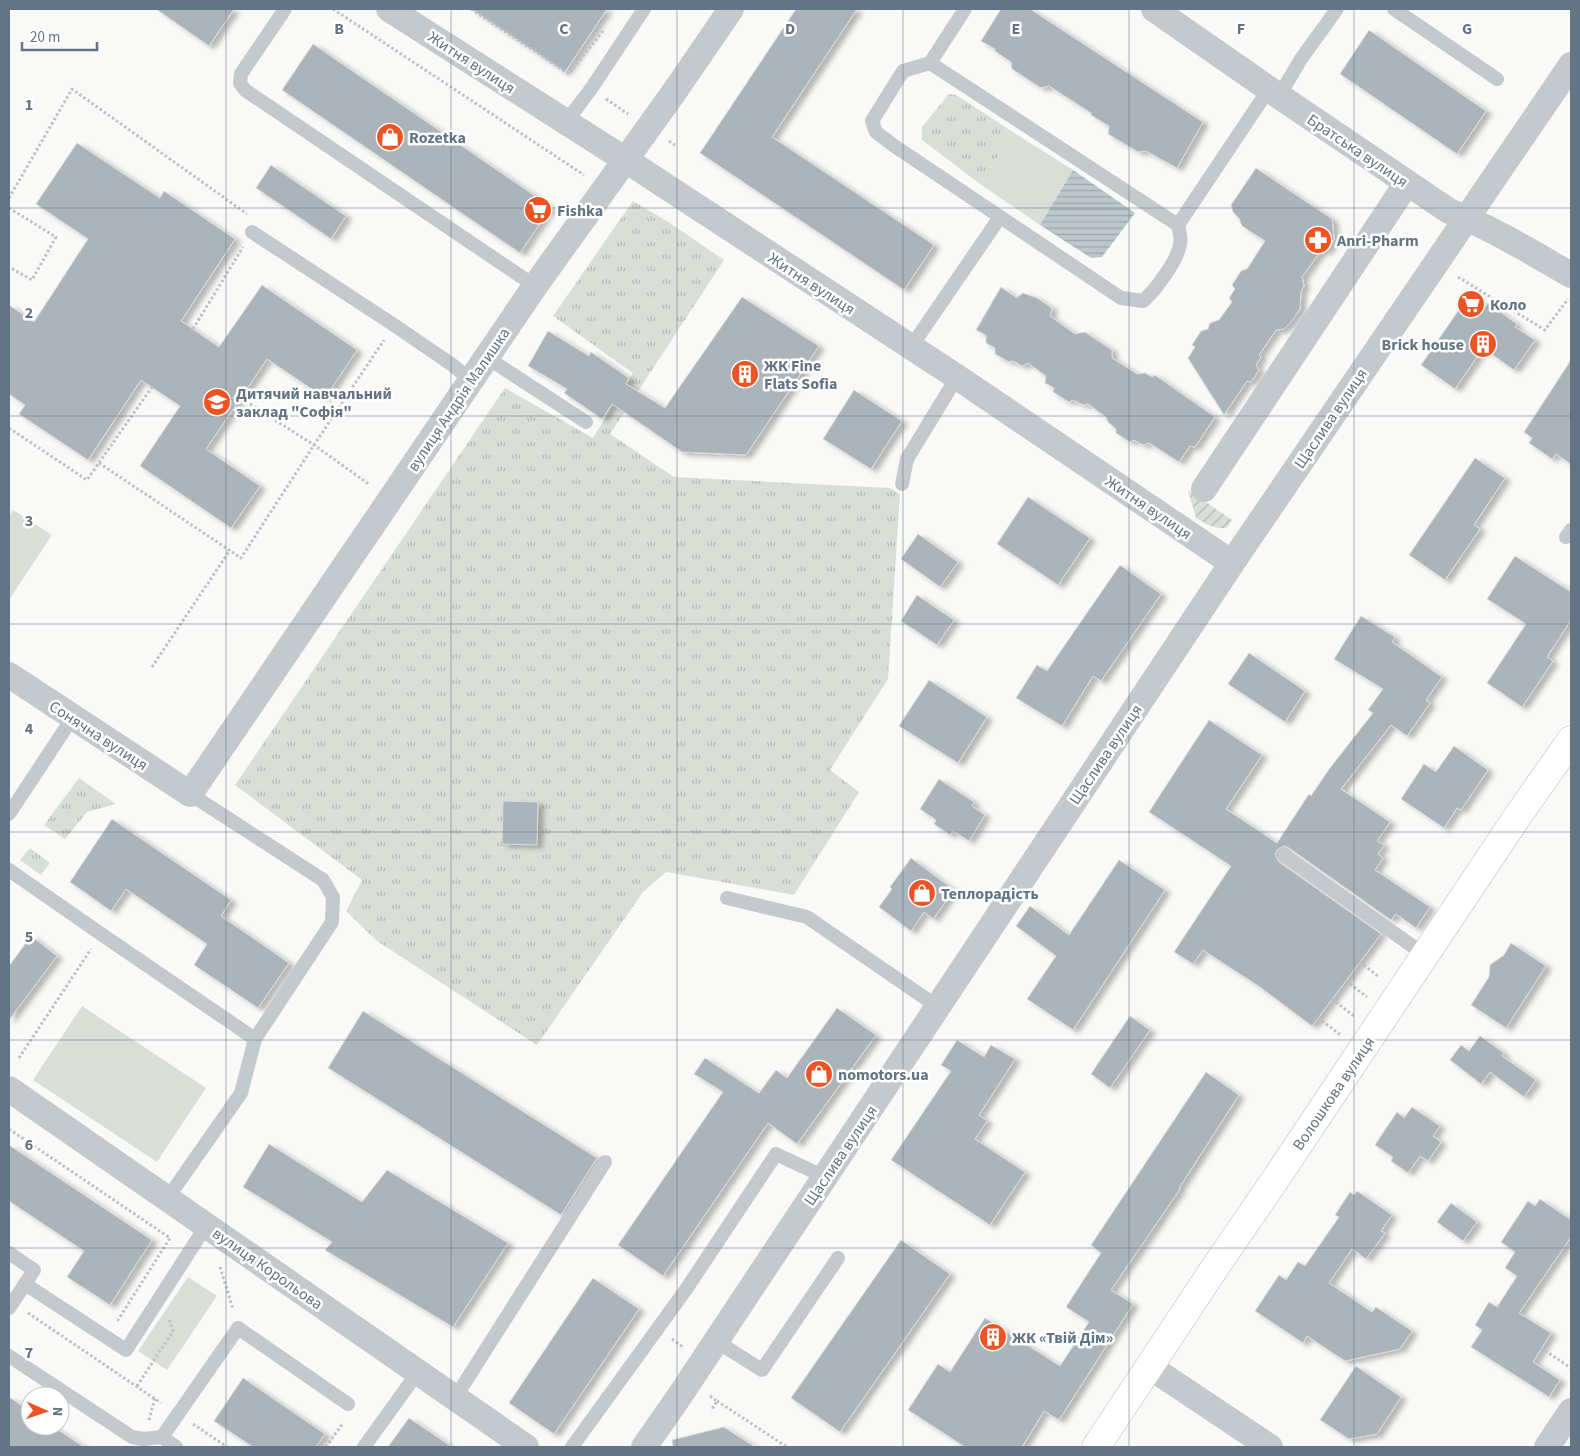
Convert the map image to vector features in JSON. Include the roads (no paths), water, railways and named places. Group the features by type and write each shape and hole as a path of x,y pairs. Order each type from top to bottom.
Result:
{"street":[{"name":"Житня вулиця","path":"389,9 957,376 1232,563"},
{"name":"вулиця Андрія Малишка","path":"190,794 470,380 535,286 678,88 731,9"},
{"name":"Братська вулиця","path":"1163,11 1274,93 1449,211 1507,238 1571,275"},
{"name":"Щаслива вулиця","path":"644,1447 1232,563 1571,65"},
{"path":"1204,489 1407,183"},
{"name":"Сонячна вулиця","path":"9,675 190,794"},
{"name":"Волошкова вулиця","path":"1096,1447 1519,814 1571,740"},
{"name":"вулиця Корольова","path":"9,1089 526,1447"},
{"path":"1150,1367 1270,1447"},
{"path":"1547,1447 1571,1411"}],"lane":[{"path":"285,9 241,74 240,83 245,90 535,286"},
{"path":"566,122 591,89 644,9"},
{"path":"965,9 930,63 902,71 872,121 876,132 1121,298 1143,300 1152,294 1178,254 1181,242 1178,225 1337,9"},
{"path":"1394,9 1498,79"},
{"path":"930,63 1178,225"},
{"path":"911,347 1000,217"},
{"path":"252,232 394,325 451,364 470,380"},
{"path":"486,357 586,422"},
{"path":"902,484 907,459 957,376"},
{"path":"9,814 73,718"},
{"path":"168,1199 240,1093 255,1039 332,922 333,898 323,880 190,794"},
{"path":"1284,855 1425,955"},
{"path":"9,870 255,1039"},
{"path":"727,898 806,918 938,1007"},
{"path":"572,1447 687,1288 776,1154 825,1177"},
{"path":"455,1398 605,1162"},
{"path":"24,1284 126,1350 206,1226"},
{"path":"9,1253 34,1270 11,1306"},
{"path":"716,1341 762,1370 838,1258"},
{"path":"162,1437 238,1328 348,1404"},
{"path":"9,1356 132,1437 144,1440 162,1437 176,1447"},
{"path":"364,1447 418,1372"}],"place":[{"name":"Rozetka","path":"390,137"},
{"name":"Fishka","path":"538,210"},
{"name":"Anri-Pharm","path":"1318,240"},
{"name":"Коло","path":"1471,304"},
{"name":"Brick house","path":"1483,344"},
{"name":"ЖК Fine Flats Sofia","path":"745,374"},
{"name":"Дитячий навчальний заклад \"Софія\"","path":"217,402"},
{"name":"Теплорадість","path":"922,893"},
{"name":"nomotors.ua","path":"819,1074"},
{"name":"ЖК «Твій Дім»","path":"993,1337"}]}
